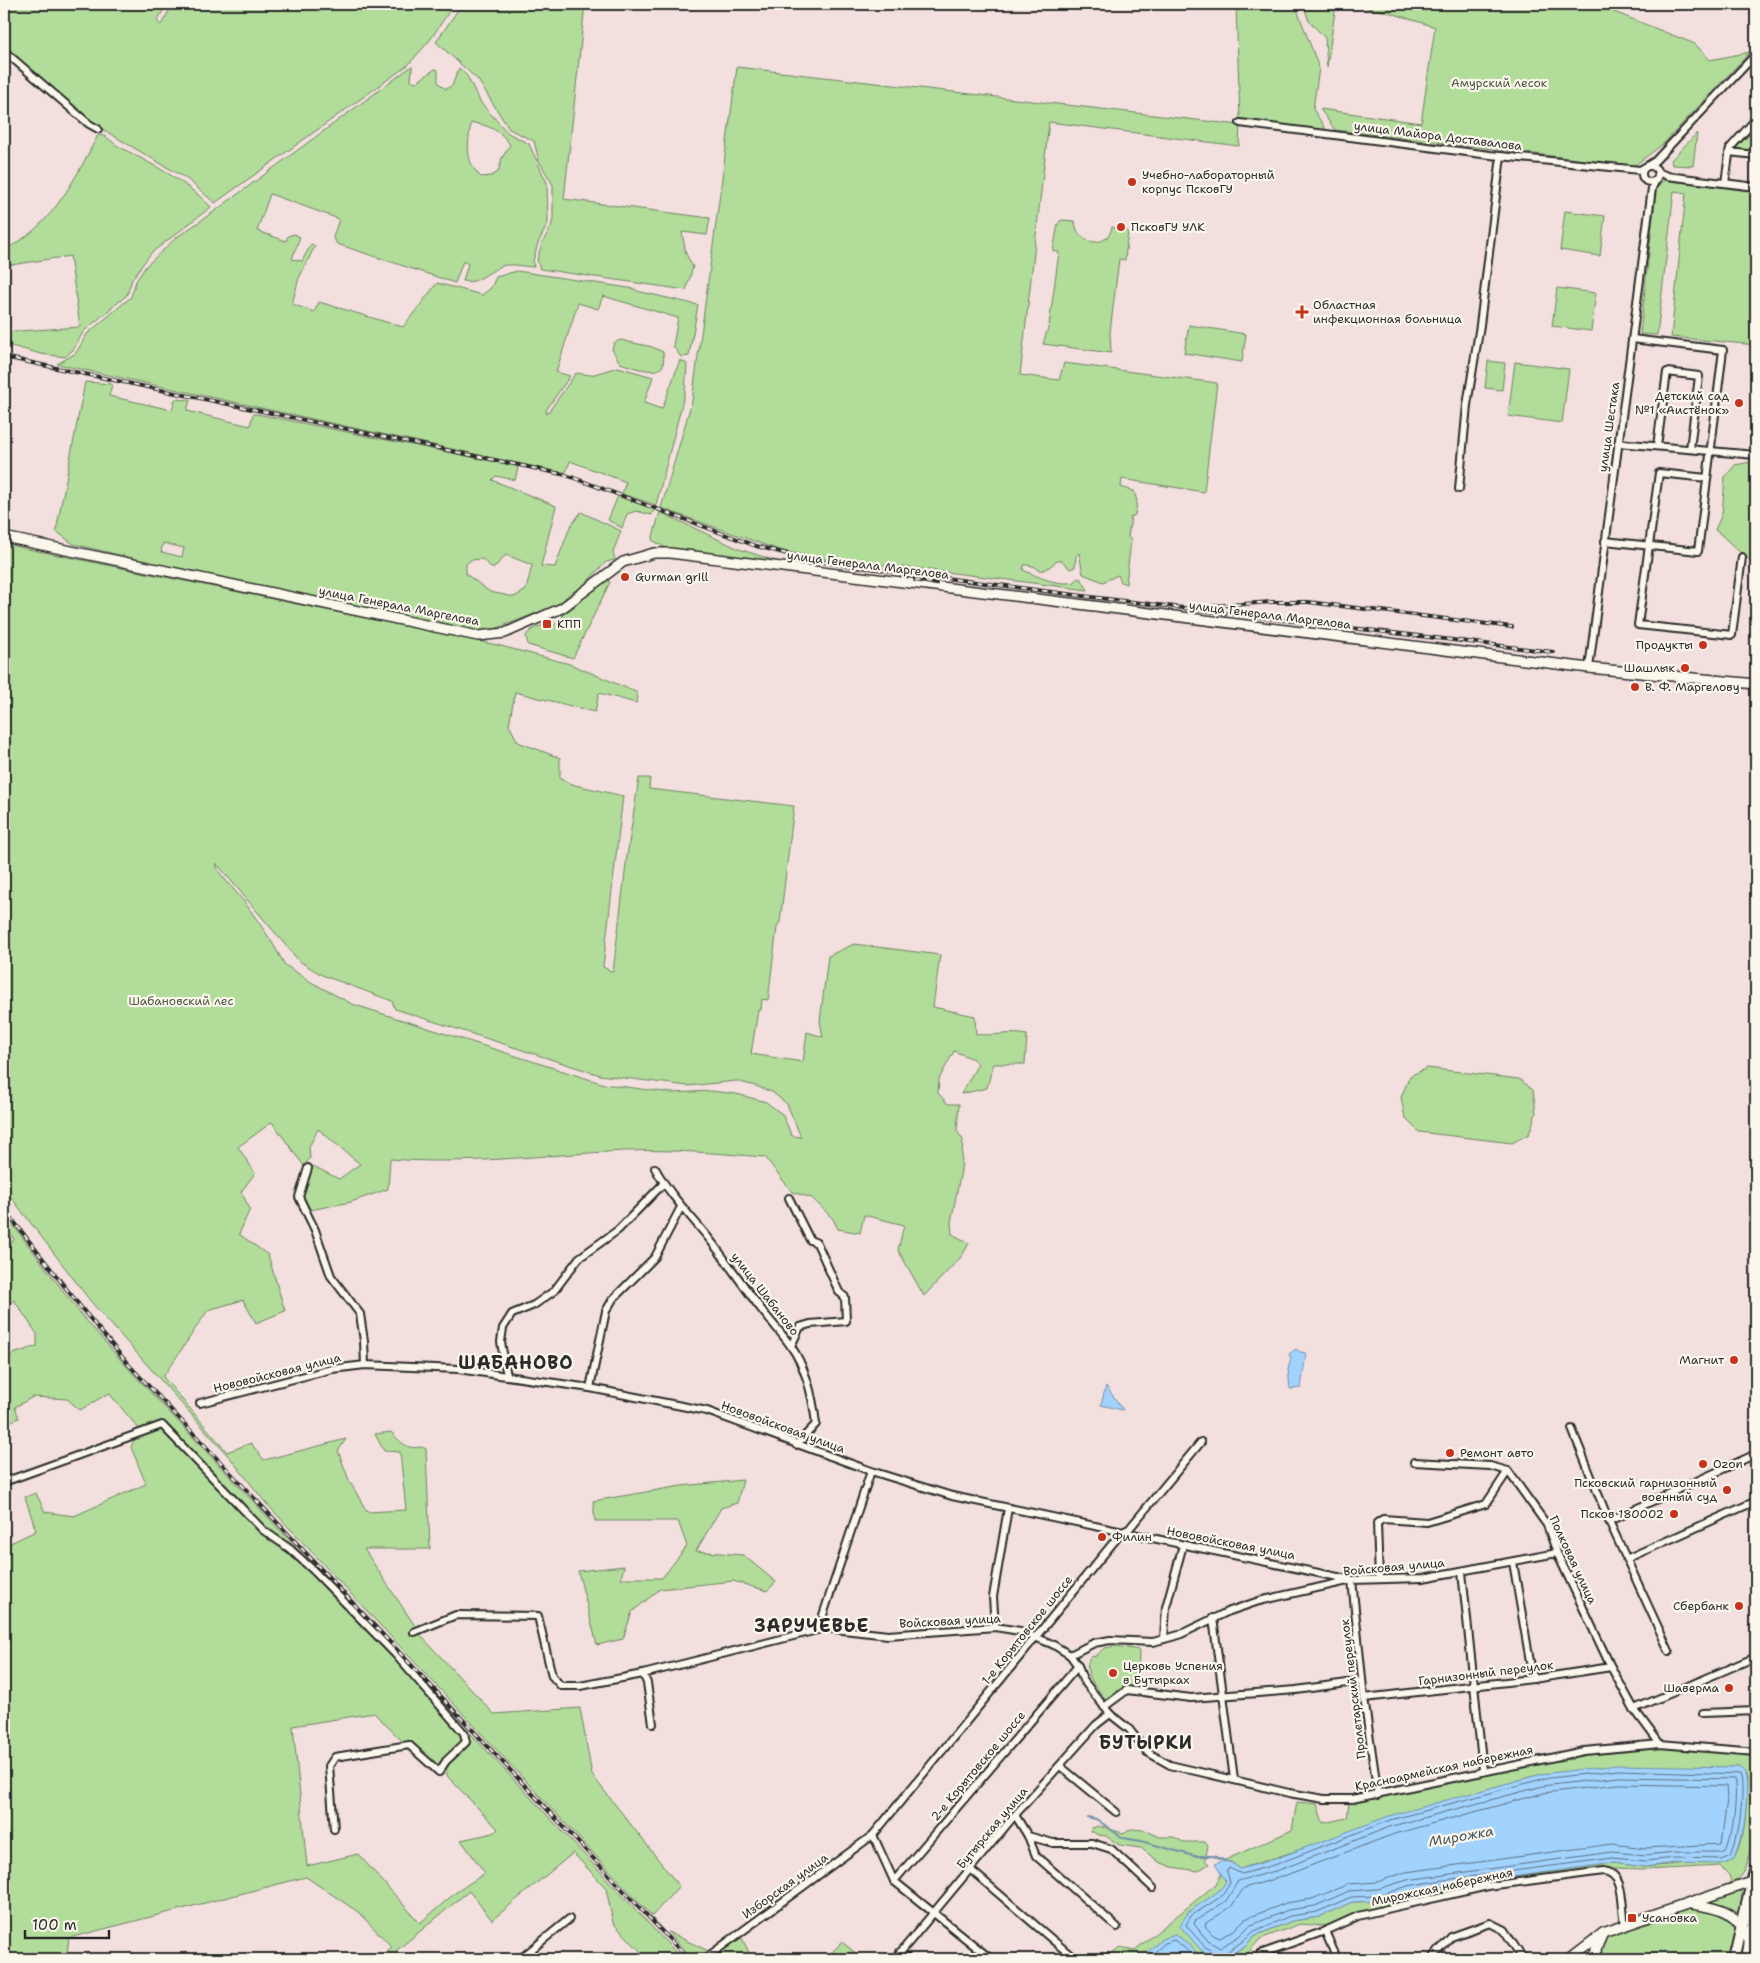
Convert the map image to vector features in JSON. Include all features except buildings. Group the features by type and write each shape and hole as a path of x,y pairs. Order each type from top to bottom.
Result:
{"main road":[{"name":"улица Генерала Маргелова","path":"4,538 478,636 506,632 562,608 623,562 654,553 670,553 1589,668 1756,684"},
{"path":"1734,1959 1756,1866"},
{"path":"1569,1959 1603,1933 1751,1882"},
{"path":"1688,1904 1721,1910 1741,1924 1750,1941"},
{"path":"1747,1959 1756,1904"},
{"path":"1597,1959 1596,1949 1603,1933"}],"street":[{"path":"4,51 98,130"},
{"path":"1643,177 1646,168 1756,54"},
{"path":"1724,183 1730,148 1756,119"},
{"name":"улица Майора Доставалова","path":"1240,123 1633,171 1646,168"},
{"path":"1729,152 1756,155"},
{"path":"1459,489 1467,406 1480,325 1501,156"},
{"name":"улица Шестака","path":"1589,668 1632,339 1659,156"},
{"path":"1646,168 1652,167 1655,178 1667,176 1756,187"},
{"name":"улица Майора Доставалова","path":"1633,171 1643,177 1655,178"},
{"path":"1605,541 1698,550 1723,350 1632,339"},
{"path":"1657,446 1667,372 1699,376 1690,449"},
{"path":"1618,443 1756,455"},
{"path":"1707,478 1659,473 1638,625 1732,635 1742,557"},
{"path":"308,1168 299,1197 314,1230 331,1276 360,1314 363,1325 365,1365"},
{"name":"улица Шабаново","path":"656,1168 663,1184 711,1242 791,1346 805,1373 816,1424 796,1444"},
{"path":"507,1376 501,1342 503,1328 512,1314 534,1305 554,1291 579,1258 618,1230 663,1184"},
{"path":"789,1198 810,1240 817,1243 839,1292 845,1297 846,1322 810,1324 800,1327 791,1346"},
{"path":"590,1388 606,1311 613,1299 655,1257 681,1207"},
{"name":"Нововойсковая улица","path":"200,1403 332,1369 365,1365 458,1369 590,1388 707,1411 871,1471 952,1496 1352,1580"},
{"path":"4,1482 162,1424 262,1530 290,1549 313,1570 394,1654 464,1733 466,1742 439,1772 409,1745 334,1757 329,1766 334,1829"},
{"path":"1572,1429 1609,1521 1669,1651"},
{"name":"1-е Корытовское шоссе","path":"873,1835 1122,1532 1129,1529 1201,1442"},
{"path":"1609,1521 1756,1454"},
{"path":"1379,1579 1378,1523 1383,1519 1426,1522 1486,1504 1508,1471 1490,1466 1414,1462"},
{"path":"825,1628 823,1615 871,1471"},
{"name":"Полковая улица","path":"1508,1471 1547,1525 1557,1553 1611,1667 1634,1708 1660,1744"},
{"path":"1626,1559 1756,1501"},
{"path":"995,1627 994,1589 1008,1508"},
{"path":"1164,1639 1166,1607 1182,1545"},
{"name":"Войсковая улица","path":"414,1632 456,1615 538,1616 552,1676 561,1686 580,1686 643,1674 825,1628 888,1636 995,1627 1020,1631 1070,1655 1094,1644 1110,1640 1142,1643 1164,1639 1179,1635 1213,1618 1259,1601 1352,1580 1423,1578 1557,1553"},
{"path":"1513,1562 1533,1679"},
{"path":"1462,1572 1483,1770"},
{"name":"Пролетарский переулок","path":"1352,1580 1364,1698 1378,1795"},
{"path":"1213,1618 1234,1779"},
{"name":"Красноармейская набережная","path":"1070,1655 1078,1666 1083,1680 1104,1707 1129,1729 1147,1752 1170,1765 1289,1793 1324,1799 1352,1799 1378,1795 1483,1770 1584,1751 1660,1744 1756,1752"},
{"path":"1634,1708 1756,1657"},
{"name":"2-е Корытовское шоссе","path":"894,1881 1078,1666"},
{"name":"Гарнизонный переулок","path":"1364,1698 1533,1679 1611,1667"},
{"path":"643,1674 647,1683 653,1724"},
{"path":"1104,1707 1127,1690 1190,1698 1296,1690 1362,1681"},
{"path":"1702,1713 1756,1711"},
{"name":"Бутырская улица","path":"895,1959 1015,1816 1096,1725 1110,1714"},
{"path":"1060,1766 1116,1812"},
{"path":"1015,1816 1028,1836 1036,1856 1117,1927"},
{"path":"873,1835 894,1881 935,1912 991,1959"},
{"name":"Изборская улица","path":"710,1955 873,1835"},
{"path":"1028,1836 1053,1843 1092,1843 1111,1849 1153,1888"},
{"path":"971,1870 1076,1959"},
{"name":"Мирожская набережная","path":"1260,1954 1326,1931 1358,1916 1488,1886 1604,1872 1613,1874 1618,1880 1625,1924"},
{"path":"520,1959 569,1919"},
{"path":"1432,1959 1451,1937 1490,1923 1504,1930 1523,1959"},
{"path":"1326,1931 1337,1959"},
{"path":"900,1952 908,1959"}],"green space":[{"path":"4,4 167,4 157,21 161,25 173,4 454,4 430,40 408,65 215,203 187,179 102,129 88,124 10,61 4,66"},
{"path":"462,4 585,4 564,199 710,218 707,235 682,232 686,254 693,267 686,290 540,269 537,260 542,243 551,227 553,219 553,185 539,161 534,141 509,129 478,80 436,42"},
{"path":"1236,4 1295,4 1319,68 1313,109 1327,131 1240,120"},
{"path":"1303,4 1336,4 1327,67 1325,38 1309,21"},
{"name":"Амурский лесок","path":"1346,4 1594,4 1695,44 1710,60 1750,52 1663,144 1634,166 1335,130 1320,109 1421,123 1435,27 1388,12"},
{"path":"412,66 411,81 417,82 435,69 438,70 438,82 445,89 452,86 459,68 467,76 481,103 508,133 529,144 547,183 548,223 538,243 533,261 534,267 506,265 475,281 469,282 463,281 468,264 463,261 455,283 337,244 333,237 339,219 270,194 257,231 286,241 288,236 294,234 300,237 292,259 302,261 311,244 315,246 299,278 292,304 314,312 319,302 403,327 437,283 482,295 491,288 496,277 517,271 635,289 698,305 689,356 681,357 673,346 678,318 603,296 598,309 578,303 556,372 570,376 546,410 547,414 576,373 591,375 618,367 653,377 644,403 662,409 680,360 687,364 685,392 656,505 622,494 626,482 570,461 566,472 558,472 57,364 76,353 87,334 131,297 136,281 146,266 177,237","holes":["471,123 498,132 510,145 502,158 498,172 491,176 481,177 472,165 468,152"]},
{"path":"737,67 1240,125 1239,146 1049,122 1020,375 1059,380 1064,363 1217,383 1204,492 1122,479 1121,487 1134,491 1137,501 1135,515 1131,517 1128,537 1131,540 1126,584 1121,582 1118,575 1103,582 1083,574 1079,553 1076,556 1075,567 1070,569 1062,561 1057,561 1045,570 1024,565 1023,570 1048,580 1062,583 1075,582 1078,578 1082,580 1088,590 816,558 779,550 661,508 692,401"},
{"path":"1756,128 1756,151 1734,150"},
{"path":"1697,133 1693,166 1672,165 1671,160"},
{"path":"98,135 106,137 118,146 178,180 211,207 151,253 132,279 127,295 83,332 74,349 65,357 41,354 4,344 4,332 80,327 70,256 4,266 4,250 36,229 49,215 71,185"},
{"path":"1666,180 1756,192 1756,345 1671,337 1686,193 1674,191 1657,335 1640,334 1656,189 1661,182"},
{"path":"1565,211 1605,216 1600,256 1560,250"},
{"path":"1061,220 1075,221 1081,235 1086,240 1092,242 1099,242 1105,239 1112,227 1128,231 1125,260 1119,259 1110,332 1111,353 1043,344 1049,325 1059,252 1053,251 1058,224"},
{"path":"1557,288 1596,293 1591,331 1552,326"},
{"path":"1189,325 1246,334 1242,362 1184,353"},
{"path":"620,340 652,347 663,352 663,365 656,370 650,370 620,363 612,349 614,343"},
{"path":"1488,361 1505,363 1502,390 1485,388"},
{"path":"1515,362 1569,369 1562,423 1508,416"},
{"path":"85,382 112,384 109,396 172,410 175,399 190,400 187,411 250,426 253,414 257,414 516,466 518,468 515,480 496,476 492,480 556,506 541,566 555,567 570,527 581,512 621,531 613,552 615,560 606,562 583,586 569,594 558,605 492,630 477,631 153,563 73,544 56,531","holes":["163,543 184,548 182,557 161,552","506,555 532,565 526,590 514,597 490,592 466,574 466,564 471,560 482,559 493,569"]},
{"path":"1756,461 1756,577 1753,572 1755,562 1744,556 1715,530 1722,514 1725,477 1735,465"},
{"path":"618,496 654,509 652,515 636,511 627,514 622,528 608,520"},
{"path":"660,512 739,549 779,562 666,548 652,540"},
{"name":"Шабановский лес","path":"4,544 497,645 570,664 636,692 638,698 636,703 599,693 595,712 515,692 509,725 518,742 560,758 560,779 575,785 623,796 603,967 613,972 627,856 639,778 650,778 649,789 794,806 780,922 777,927 768,1000 762,999 761,1010 758,1010 751,1054 803,1062 807,1032 823,1037 820,1021 828,956 854,944 940,955 933,1007 975,1016 976,1034 1027,1035 1025,1064 993,1064 987,1088 961,1094 978,1064 973,1059 954,1051 939,1079 938,1093 948,1104 959,1104 957,1131 963,1140 961,1171 951,1222 952,1234 969,1243 962,1256 924,1296 898,1250 904,1225 864,1215 860,1233 838,1229 833,1219 812,1198 792,1192 765,1157 646,1151 444,1161 390,1159 388,1189 351,1202 310,1210 303,1195 313,1166 339,1179 360,1164 318,1129 309,1147 310,1158 304,1166 272,1122 238,1147 255,1173 241,1192 250,1209 239,1234 268,1255 285,1311 256,1323 243,1300 208,1310 163,1377 227,1452 251,1443 264,1460 346,1439 338,1451 349,1480 367,1512 406,1510 400,1452 384,1451 375,1434 391,1432 399,1441 407,1446 426,1449 430,1549 364,1549 423,1638 494,1714 580,1708 592,1775 679,1886 652,1916 265,1502 231,1459 92,1303 4,1188","holes":["216,863 299,961 322,975 392,1001 395,1009 600,1075 688,1086 736,1081 756,1086 772,1092 787,1104 801,1137 792,1136 782,1114 766,1102 737,1094 711,1091 672,1093 604,1084 352,1004 311,982 285,965 246,904 219,872"]},
{"path":"603,578 610,582 573,658 528,645 526,636 531,630 541,626 553,626 562,619 563,614 574,607 576,602"},
{"path":"1427,1068 1519,1079 1533,1090 1536,1113 1529,1134 1512,1143 1419,1132 1405,1118 1401,1097 1410,1076"},
{"path":"4,1213 80,1313 126,1366 300,1552 264,1528 161,1428 269,1540 296,1558 302,1553 682,1959 648,1959 613,1923 606,1888 573,1853 492,1920 469,1891 396,1951 402,1959 377,1959 392,1947 358,1912 306,1877 69,1938 68,1959 4,1959 4,1546 36,1531 25,1497 36,1493 45,1512 74,1516 146,1484 131,1447 139,1429 109,1393 80,1410 67,1399 33,1397 15,1407 19,1418 4,1424 4,1357 37,1346 37,1334 14,1300 4,1309 4,1255 14,1239 4,1223","holes":["374,1713 403,1742 411,1742 437,1768 464,1742 444,1766 448,1777 498,1829 493,1833 461,1840 485,1873 455,1893 420,1923 358,1854 307,1866 293,1726"]},
{"path":"743,1480 737,1503 721,1508 696,1551 743,1555 776,1582 767,1591 733,1581 660,1589 632,1612 623,1639 597,1645 578,1571 624,1566 621,1578 662,1578 687,1546 678,1521 595,1521 593,1501 681,1486"},
{"path":"1116,1646 1139,1650 1138,1686 1127,1687 1106,1700 1091,1680 1088,1663 1090,1657 1096,1656 1104,1648"},
{"path":"1665,1748 1756,1755 1754,1817 1750,1852 1742,1875 1732,1883 1719,1888 1731,1882 1729,1875 1720,1866 1645,1870 1613,1869 1535,1876 1460,1889 1356,1913 1327,1926 1300,1924 1260,1939 1243,1959 1225,1959 1246,1945 1254,1936 1292,1921 1319,1917 1352,1902 1381,1901 1410,1891 1614,1863 1645,1867 1734,1859 1744,1830 1747,1776 1738,1767 1541,1774 1468,1795 1240,1869 1231,1862 1223,1861 1292,1830 1297,1802 1317,1804 1323,1823 1347,1818 1349,1803 1543,1762 1587,1755"},
{"path":"1098,1826 1123,1833 1131,1829 1144,1830 1160,1837 1174,1837 1183,1842 1205,1842 1208,1846 1205,1860 1209,1864 1198,1871 1172,1867 1159,1862 1141,1848 1119,1845 1106,1836 1098,1835 1091,1831 1092,1828"},
{"path":"1222,1872 1226,1882 1219,1893 1187,1913 1201,1950 1216,1959 1200,1959 1197,1952 1162,1939 1140,1959 1103,1959 1120,1947 1135,1950 1216,1884"},
{"path":"1736,1891 1741,1893 1743,1899 1738,1916 1719,1905 1705,1902"},
{"path":"1688,1908 1715,1911 1737,1924 1729,1959 1600,1959 1599,1951 1606,1936"},
{"path":"668,1932 715,1954 741,1936 752,1959 692,1959"},
{"path":"842,1942 863,1959 858,1959 850,1952 842,1959 825,1959"}],"water":[{"path":"1296,1349 1306,1353 1301,1388 1290,1389 1288,1369 1291,1359 1289,1354"},
{"path":"1106,1386 1123,1410 1101,1405"},
{"name":"Мирожка","path":"1618,1765 1738,1767 1744,1770 1747,1801 1741,1841 1734,1859 1721,1864 1676,1863 1645,1867 1614,1863 1410,1891 1381,1901 1352,1902 1319,1917 1292,1921 1254,1936 1246,1945 1225,1959 1216,1959 1201,1950 1180,1926 1195,1907 1215,1894 1226,1882 1215,1864 1229,1862 1240,1869 1275,1859 1389,1816 1541,1774"},
{"path":"1175,1934 1190,1945 1200,1959 1140,1959 1162,1939"}],"waterway":[{"path":"1087,1817 1096,1819 1123,1838 1141,1841 1194,1856 1213,1856 1225,1861"}],"railway":[{"path":"4,357 566,475 756,546 815,561 1091,597 1553,652"},
{"path":"915,580 936,584"},
{"path":"1213,606 1272,602 1308,602 1512,627"},
{"path":"4,1209 128,1364 688,1959"}],"place":[{"name":"Учебно-лабораторный корпус ПсковГУ","path":"1132,182"},
{"name":"ПсковГУ УЛК","path":"1121,227"},
{"name":"Областная инфекционная больница","path":"1302,312"},
{"name":"Детский сад №1 «Аистёнок»","path":"1739,403"},
{"name":"Gurman grill","path":"625,577"},
{"name":"КПП","path":"547,624"},
{"name":"Продукты","path":"1703,645"},
{"name":"Шашлык","path":"1685,668"},
{"name":"В. Ф. Маргелову","path":"1635,687"},
{"name":"Магнит","path":"1734,1360"},
{"name":"Ремонт авто","path":"1450,1453"},
{"name":"Ozon","path":"1703,1464"},
{"name":"Псковский гарнизонный военный суд","path":"1727,1490"},
{"name":"Псков 180002","path":"1674,1514"},
{"name":"Филин","path":"1102,1537"},
{"name":"Сбербанк","path":"1739,1606"},
{"name":"Церковь Успения в Бутырках","path":"1113,1673"},
{"name":"Шаверма","path":"1729,1688"},
{"name":"Усановка","path":"1632,1918"}],"district":[{"name":"ШАБАНОВО","path":"516,1363"},
{"name":"ЗАРУЧЕВЬЕ","path":"812,1626"},
{"name":"БУТЫРКИ","path":"1146,1743"}]}
